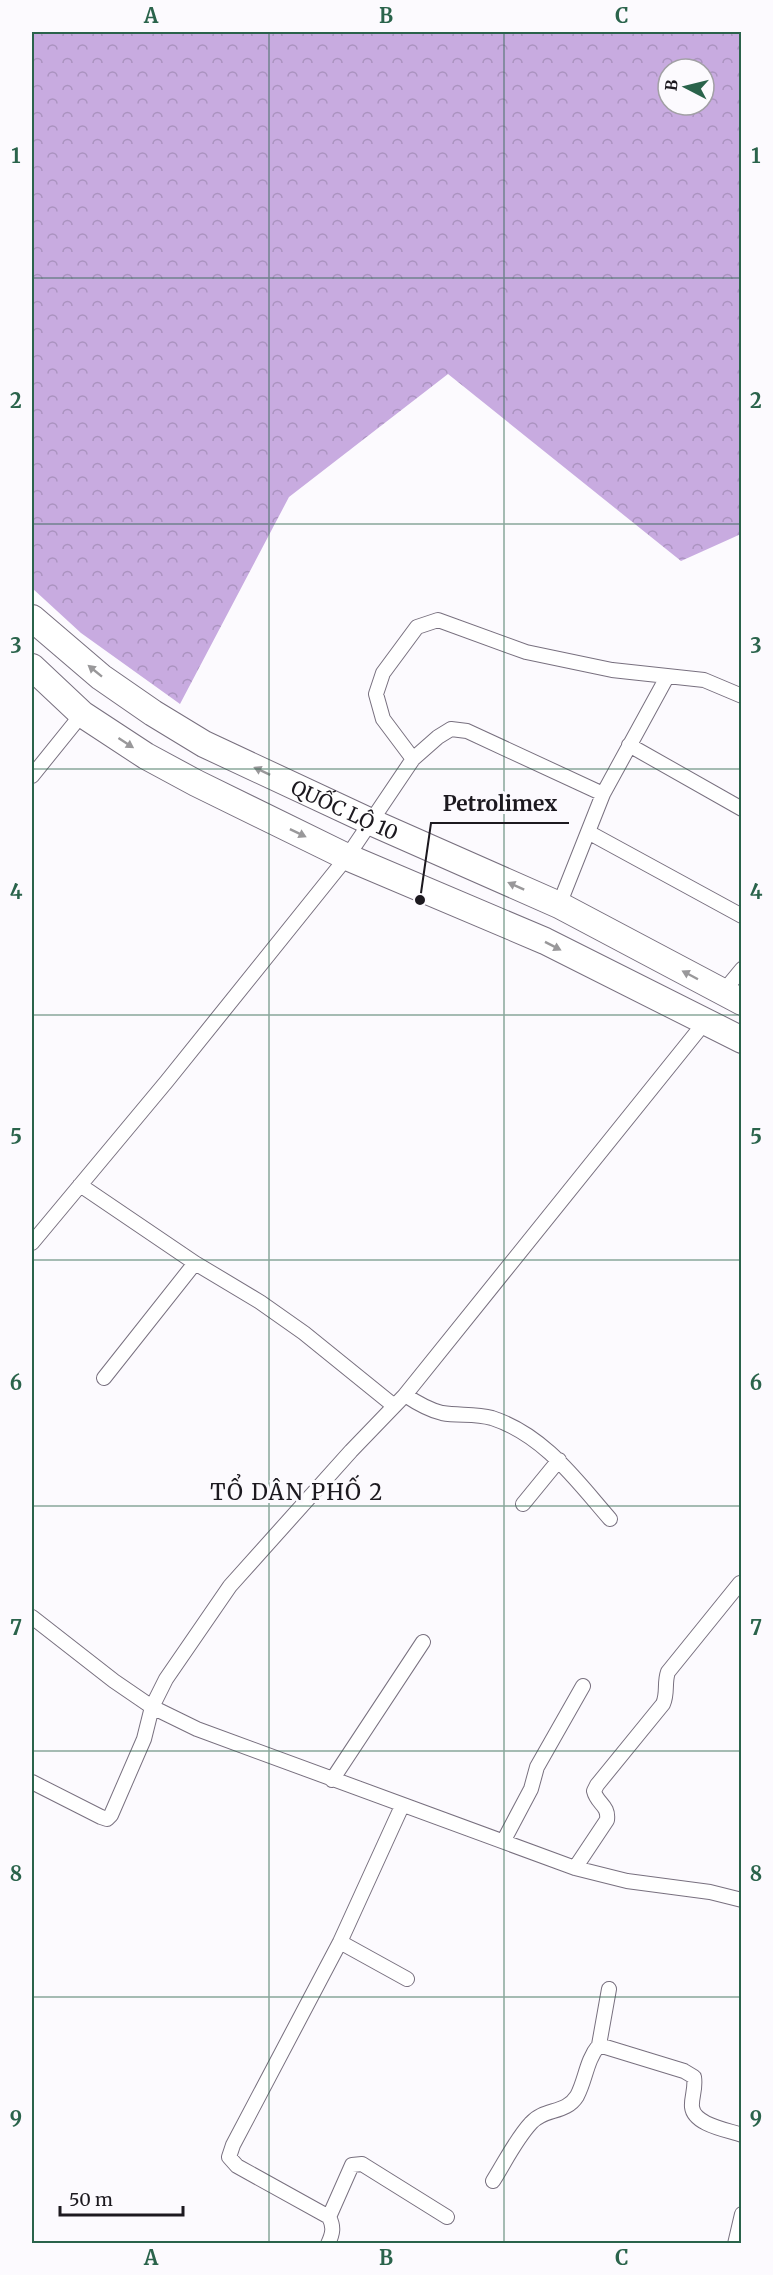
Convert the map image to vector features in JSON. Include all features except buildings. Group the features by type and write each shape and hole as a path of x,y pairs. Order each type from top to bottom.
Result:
{"highway":[{"name":"QUỐC LỘ 10","path":"32,618 101,676 204,744 370,822 559,905 732,997"},
{"name":"QUỐC LỘ 10","path":"32,667 82,714 146,756 186,778 347,857 544,941 741,1040"}],"street":[{"path":"413,759 383,718 376,694 383,673 417,627 438,620 526,652 612,670 704,680 741,696"},
{"path":"559,905 603,794 667,677"},
{"path":"32,776 82,714"},
{"path":"32,1243 347,857 413,759 438,737 451,729 467,731 603,794"},
{"path":"629,746 741,809"},
{"path":"588,832 741,916"},
{"path":"732,997 741,969"},
{"path":"32,1782 107,1818 111,1815 144,1739 152,1707 166,1679 230,1586 393,1405 405,1395 705,1022"},
{"path":"80,1185 304,1333 393,1405"},
{"path":"104,1377 195,1263"},
{"path":"405,1395 421,1405 442,1413 475,1414 495,1419 539,1442 559,1460 610,1519"},
{"path":"523,1504 559,1460"},
{"path":"575,1868 607,1820 608,1813 605,1806 596,1798 594,1791 597,1785 663,1704 668,1672 740,1583"},
{"path":"32,1617 152,1707 197,1729 575,1868 627,1881 739,1895"},
{"path":"332,1780 423,1642"},
{"path":"504,1840 531,1789 537,1767 583,1686"},
{"path":"328,2244 333,2234 333,2225 329,2217 237,2166 229,2157 233,2145 340,1942 402,1806"},
{"path":"340,1942 407,1980"},
{"path":"493,2181 531,2122 543,2114 566,2108 577,2096 592,2054 599,2045 609,1989"},
{"path":"599,2045 684,2071 694,2077 696,2089 692,2106 696,2115 704,2122 741,2135"},
{"path":"329,2217 352,2165 357,2163 447,2217"},
{"path":"735,2244 741,2214"}],"green space":[{"path":"32,32 741,32 741,534 681,561 448,374 289,497 180,704 81,633 32,588"}],"place":[{"name":"Petrolimex","path":"420,900"}],"district":[{"name":"TỔ DÂN PHỐ 2","path":"297,1492"}]}
